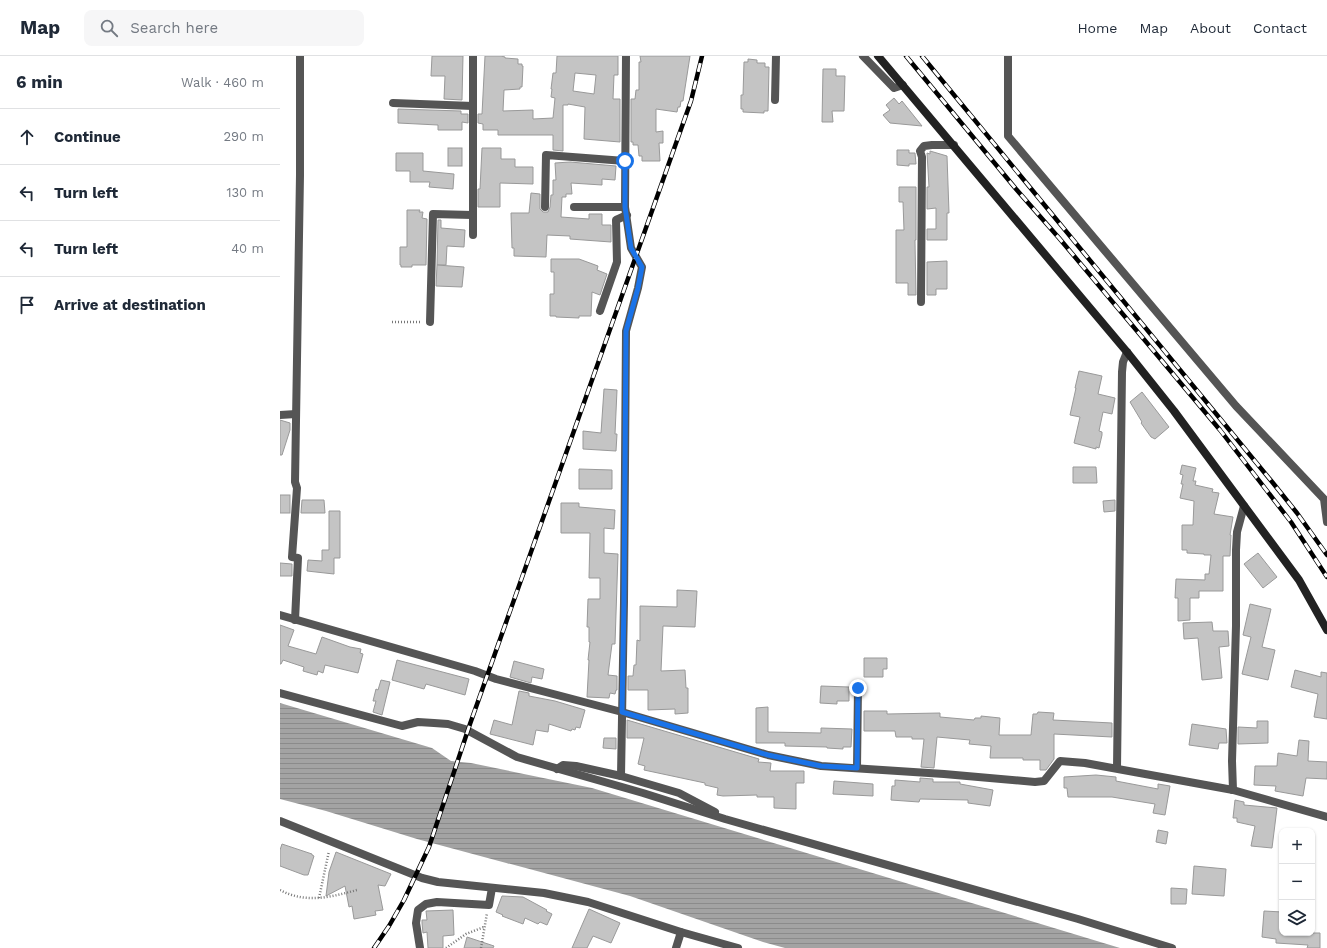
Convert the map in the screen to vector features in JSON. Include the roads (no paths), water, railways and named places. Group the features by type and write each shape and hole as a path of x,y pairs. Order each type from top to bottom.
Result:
{"street":[{"path":"295,620 298,558 292,557 297,488 295,482 300,175 300,56"},
{"path":"473,56 473,236"},
{"path":"621,776 626,331 638,288 642,267 631,248 626,211 626,56"},
{"path":"775,100 776,56"},
{"path":"863,56 894,88 903,85"},
{"path":"878,56 1128,352 1174,411 1298,580 1327,630"},
{"path":"1008,56 1008,136 1236,406 1324,499 1327,522"},
{"path":"393,104 473,106"},
{"path":"921,302 922,157 920,150 924,146 954,145"},
{"path":"545,207 546,155 625,161"},
{"path":"574,207 626,211"},
{"path":"600,311 617,262 616,220 626,211"},
{"path":"430,322 433,214 472,215"},
{"path":"1117,768 1122,362 1128,352"},
{"path":"280,415 296,414"},
{"path":"1233,790 1232,761 1236,626 1236,550 1237,532 1244,506"},
{"path":"280,615 475,671 496,679 622,712 768,755 821,766 1035,782 1044,781 1060,761 1085,763 1233,790 1327,817"},
{"path":"857,768 858,688"},
{"path":"280,693 402,726 418,722 448,724 465,729 517,757 644,793 725,819 1078,919 1172,948"},
{"path":"557,769 563,765 576,766 621,776 679,793 725,819"},
{"path":"280,821 422,878 438,882 544,893 588,902 681,932 738,948"},
{"path":"420,948 416,922 418,910 426,904 437,902 489,905 492,888"},
{"path":"676,948 681,932"}],"railway":[{"path":"374,948 404,900 429,847 470,724 691,101 702,56"},
{"path":"906,56 1016,189 1220,430 1291,522 1327,577"},
{"path":"922,56 1273,483 1297,513 1327,555"}]}
